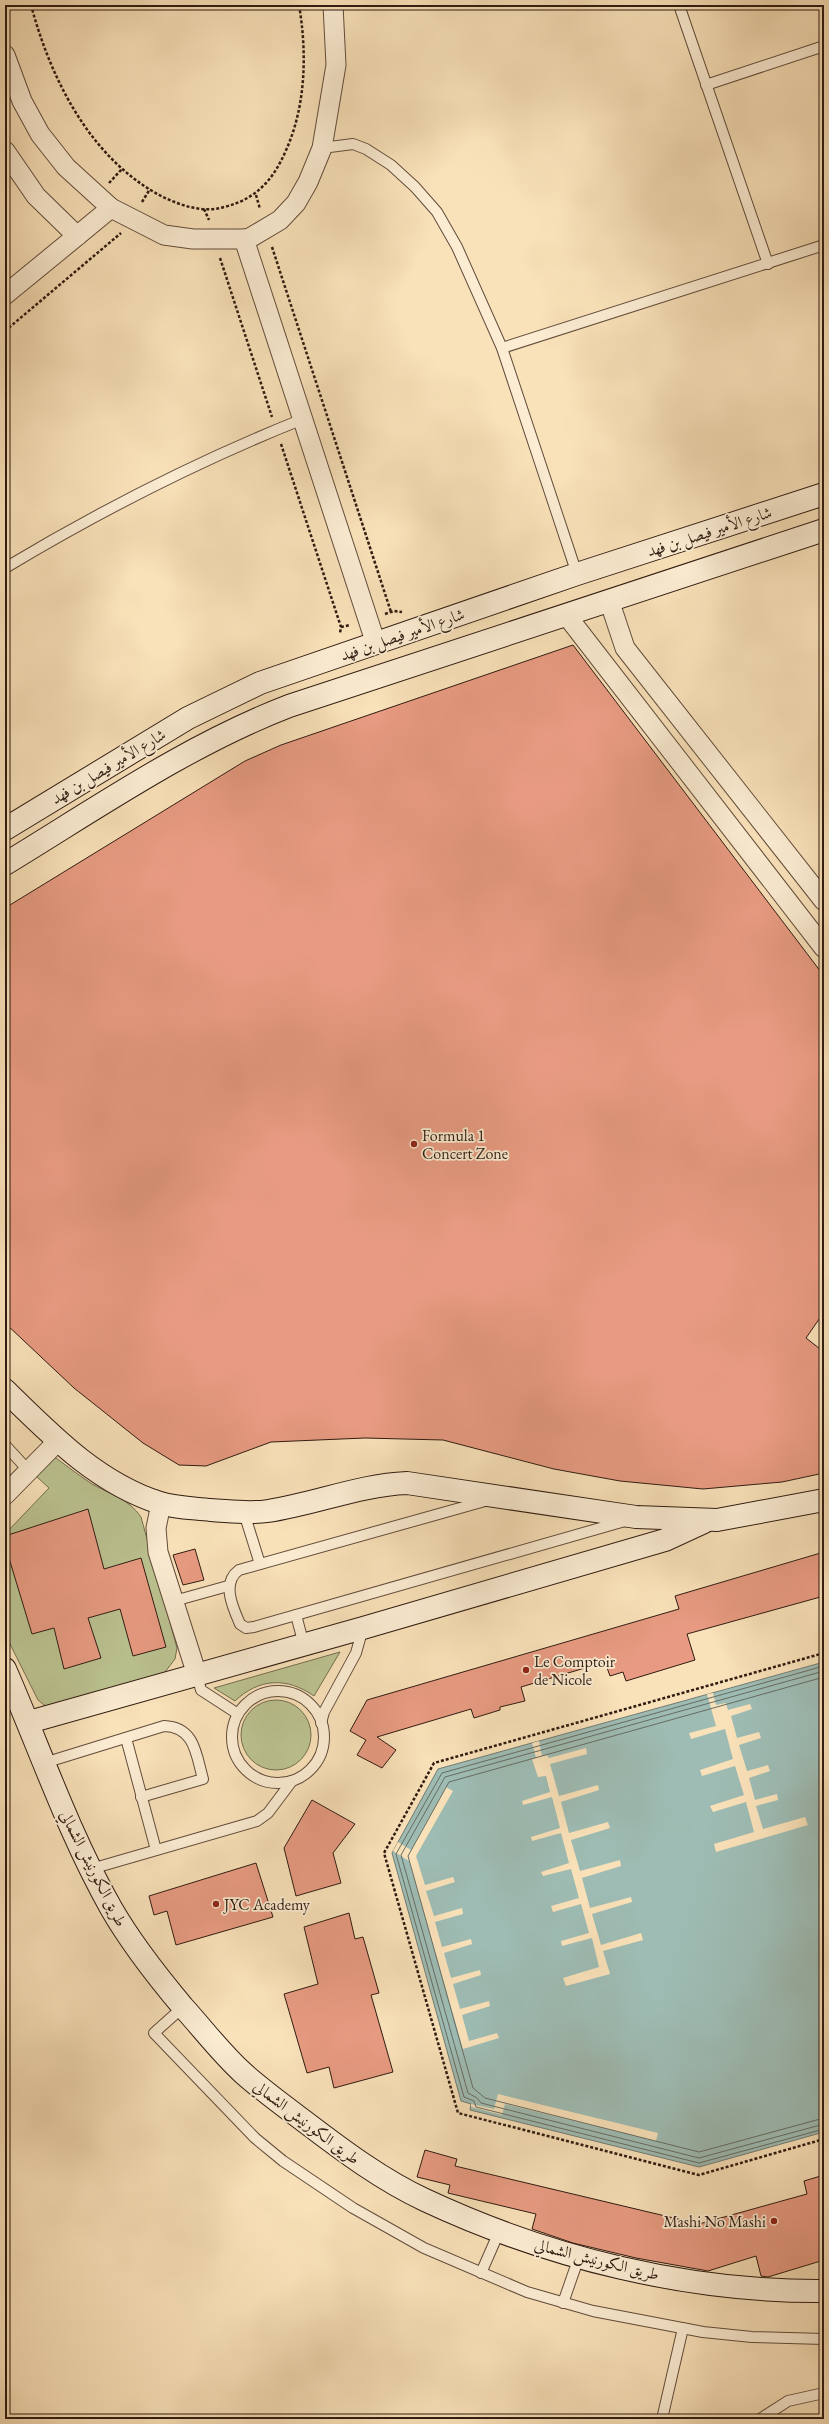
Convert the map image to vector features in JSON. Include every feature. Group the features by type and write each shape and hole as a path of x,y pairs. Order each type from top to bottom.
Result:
{"main road":[{"name":"شارع الأمير فيصل بن فهد","path":"5,829 158,736 233,695 260,683 577,574 824,494"},
{"name":"شارع الأمير فيصل بن فهد","path":"5,864 172,763 246,722 297,703 567,616 609,600 824,530"},
{"path":"5,1390 57,1442 87,1466 133,1492 161,1504 244,1513 267,1512 384,1484 422,1485 636,1517 711,1520 760,1513 824,1500"},
{"path":"29,1722 304,1645 665,1540 711,1520"},
{"name":"طريق الكورنيش الشمالي","path":"5,1669 29,1722 44,1763 76,1839 112,1910 147,1961 183,2007 242,2072 365,2166 423,2199 499,2232 579,2256 712,2285 751,2290 824,2291"}],"street":[{"path":"5,55 22,101 40,134 66,167 111,208 164,235 193,239 244,239 280,220 296,203 308,182 322,148 336,65 333,5"},
{"path":"5,151 36,196 77,236"},
{"path":"5,295 111,208"},
{"path":"244,239 376,644"},
{"path":"609,600 625,648 824,901"},
{"path":"567,616 824,948"},
{"path":"5,1495 57,1442"},
{"path":"161,1504 156,1528 158,1552 197,1675"}],"lane":[{"path":"679,5 768,264"},
{"path":"706,85 824,46"},
{"path":"322,148 353,144 366,149 391,165 415,187 437,212 457,247 502,348 577,574"},
{"path":"502,348 824,246"},
{"path":"5,568 63,533 161,483 303,419"},
{"path":"5,1446 28,1470"},
{"path":"497,1497 239,1570 233,1575 228,1586 240,1624 246,1628 296,1615 636,1517"},
{"path":"244,1513 260,1564"},
{"path":"174,1601 228,1586"},
{"path":"296,1615 304,1645"},
{"path":"321,1723 324,1712 356,1653 363,1628"},
{"path":"197,1675 201,1690 238,1714"},
{"path":"92,1869 257,1821 268,1813 292,1781 304,1774 315,1764 321,1751 323,1737 321,1723 314,1710 304,1700 291,1693 277,1691 261,1694 248,1702 238,1714 232,1729 232,1744 237,1759 247,1772 261,1780 276,1783 292,1781"},
{"path":"44,1763 164,1726 176,1727 192,1740 203,1779 141,1797"},
{"path":"126,1738 156,1850"},
{"path":"183,2007 154,2033 255,2138 283,2160 353,2208 424,2248 527,2292 593,2311 682,2328 752,2336 824,2338"},
{"path":"481,2273 499,2232"},
{"path":"564,2303 579,2256"},
{"path":"662,2419 682,2328"},
{"path":"760,2419 788,2401 824,2393"}],"path":[{"path":"31,5 48,59 65,95 80,120 110,158 150,189 173,202 204,209 235,205 256,195 272,176 282,159 292,135 300,108 304,63 299,5"},
{"path":"107,184 122,168"},
{"path":"139,206 150,189"},
{"path":"256,195 262,214"},
{"path":"5,331 119,236 124,228"},
{"path":"271,244 391,612"},
{"path":"221,261 341,628 340,635 335,637"},
{"path":"824,1652 434,1763 384,1853 458,2113 699,2175 824,2139"}],"green space":[{"path":"56,1458 92,1484 125,1501 141,1517 177,1648 175,1659 162,1676 53,1708 44,1705 38,1700 5,1634 5,1534 49,1488 36,1476 51,1459"},
{"path":"340,1652 314,1696 294,1686 283,1683 273,1683 263,1684 254,1688 244,1693 235,1701 214,1688"},
{"path":"269,1700 283,1700 296,1706 305,1715 309,1721 311,1735 309,1749 301,1760 290,1768 283,1770 269,1770 262,1768 251,1760 243,1749 241,1742 241,1728 243,1721 251,1710 262,1702"}],"water":[{"path":"824,1662 824,2132 699,2167 470,2110 471,2104 461,2101 392,1853 438,1769"}],"pier":[{"path":"713,1693 716,1705 726,1703 728,1710 750,1704 752,1709 731,1716 737,1738 759,1732 761,1738 739,1745 747,1771 768,1765 770,1771 749,1778 755,1800 777,1794 778,1800 756,1806 763,1829 805,1817 808,1825 716,1852 714,1844 754,1832 746,1802 713,1812 710,1806 744,1795 735,1766 702,1776 700,1770 733,1759 725,1729 691,1739 689,1733 716,1726 707,1694"},
{"path":"539,1741 542,1756 547,1755 549,1758 586,1748 587,1754 550,1764 559,1796 598,1785 599,1790 561,1802 569,1833 608,1822 610,1828 571,1840 580,1871 620,1860 621,1866 582,1878 590,1908 631,1897 632,1902 592,1914 601,1945 641,1933 643,1940 603,1951 610,1974 566,1986 563,1978 599,1967 592,1938 562,1946 561,1941 589,1933 581,1904 553,1912 551,1906 579,1898 571,1869 543,1876 541,1872 569,1863 561,1833 532,1841 531,1837 560,1828 552,1797 523,1805 522,1801 550,1792 546,1776 538,1777 532,1759 536,1758 532,1743"},
{"path":"446,1787 453,1791 416,1856 425,1885 453,1877 455,1882 426,1891 434,1916 462,1908 463,1914 435,1922 442,1947 471,1939 472,1944 444,1953 451,1978 480,1970 481,1975 453,1984 460,2009 489,2001 490,2006 462,2015 469,2041 497,2033 499,2038 463,2049 409,1861 393,1851 398,1842 411,1850"},
{"path":"498,2094 658,2133 656,2141 505,2104 502,2115 471,2107 471,2104 494,2109"}],"building":[{"name":"Formula 1 Concert Zone","path":"573,645 824,976 824,1312 806,1338 824,1352 824,1473 782,1482 703,1489 620,1481 554,1469 443,1440 365,1438 271,1442 206,1466 179,1465 143,1443 74,1388 5,1323 5,908 245,761 281,745"},
{"path":"88,1509 104,1569 141,1558 166,1647 133,1656 120,1609 88,1618 101,1658 64,1669 54,1628 32,1634 5,1545 5,1536"},
{"path":"195,1549 204,1580 183,1585 173,1555"},
{"path":"824,1552 824,1596 687,1634 695,1660 626,1681 623,1672 610,1676 605,1662 521,1687 525,1701 500,1707 500,1710 474,1718 471,1709 377,1737 396,1750 382,1768 357,1755 366,1740 350,1731 367,1700 679,1609 675,1596"},
{"path":"312,1800 355,1824 333,1853 341,1883 296,1896 284,1848"},
{"path":"256,1863 273,1917 176,1945 167,1911 154,1915 149,1896"},
{"path":"349,1913 355,1939 363,1937 379,1993 371,1995 393,2072 334,2088 329,2067 307,2073 284,1994 318,1984 304,1927"},
{"path":"425,2150 457,2159 455,2166 699,2224 807,2194 804,2181 824,2175 824,2260 768,2277 761,2276 756,2256 708,2271 636,2258 573,2243 532,2229 536,2214 448,2193 450,2185 417,2177"}],"place":[{"name":"Formula 1 Concert Zone","path":"414,1144"},
{"name":"Le Comptoir de Nicole","path":"526,1670"},
{"name":"JYC Academy","path":"216,1904"},
{"name":"Mashi No Mashi","path":"774,2221"}]}
